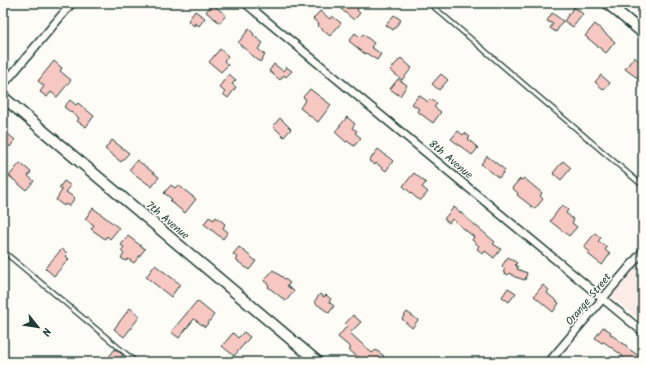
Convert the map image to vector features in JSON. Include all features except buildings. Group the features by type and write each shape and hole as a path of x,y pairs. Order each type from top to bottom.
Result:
{"street":[{"path":"3,85 72,3"},
{"name":"8th Avenue","path":"245,3 643,332"},
{"path":"607,3 643,33"},
{"name":"7th Avenue","path":"3,97 318,362"},
{"name":"Orange Street","path":"549,362 643,251"}],"lane":[{"path":"429,3 643,186"},
{"path":"3,250 136,362"}],"shaded area":[{"path":"643,258 643,323 613,298 613,293"}]}
